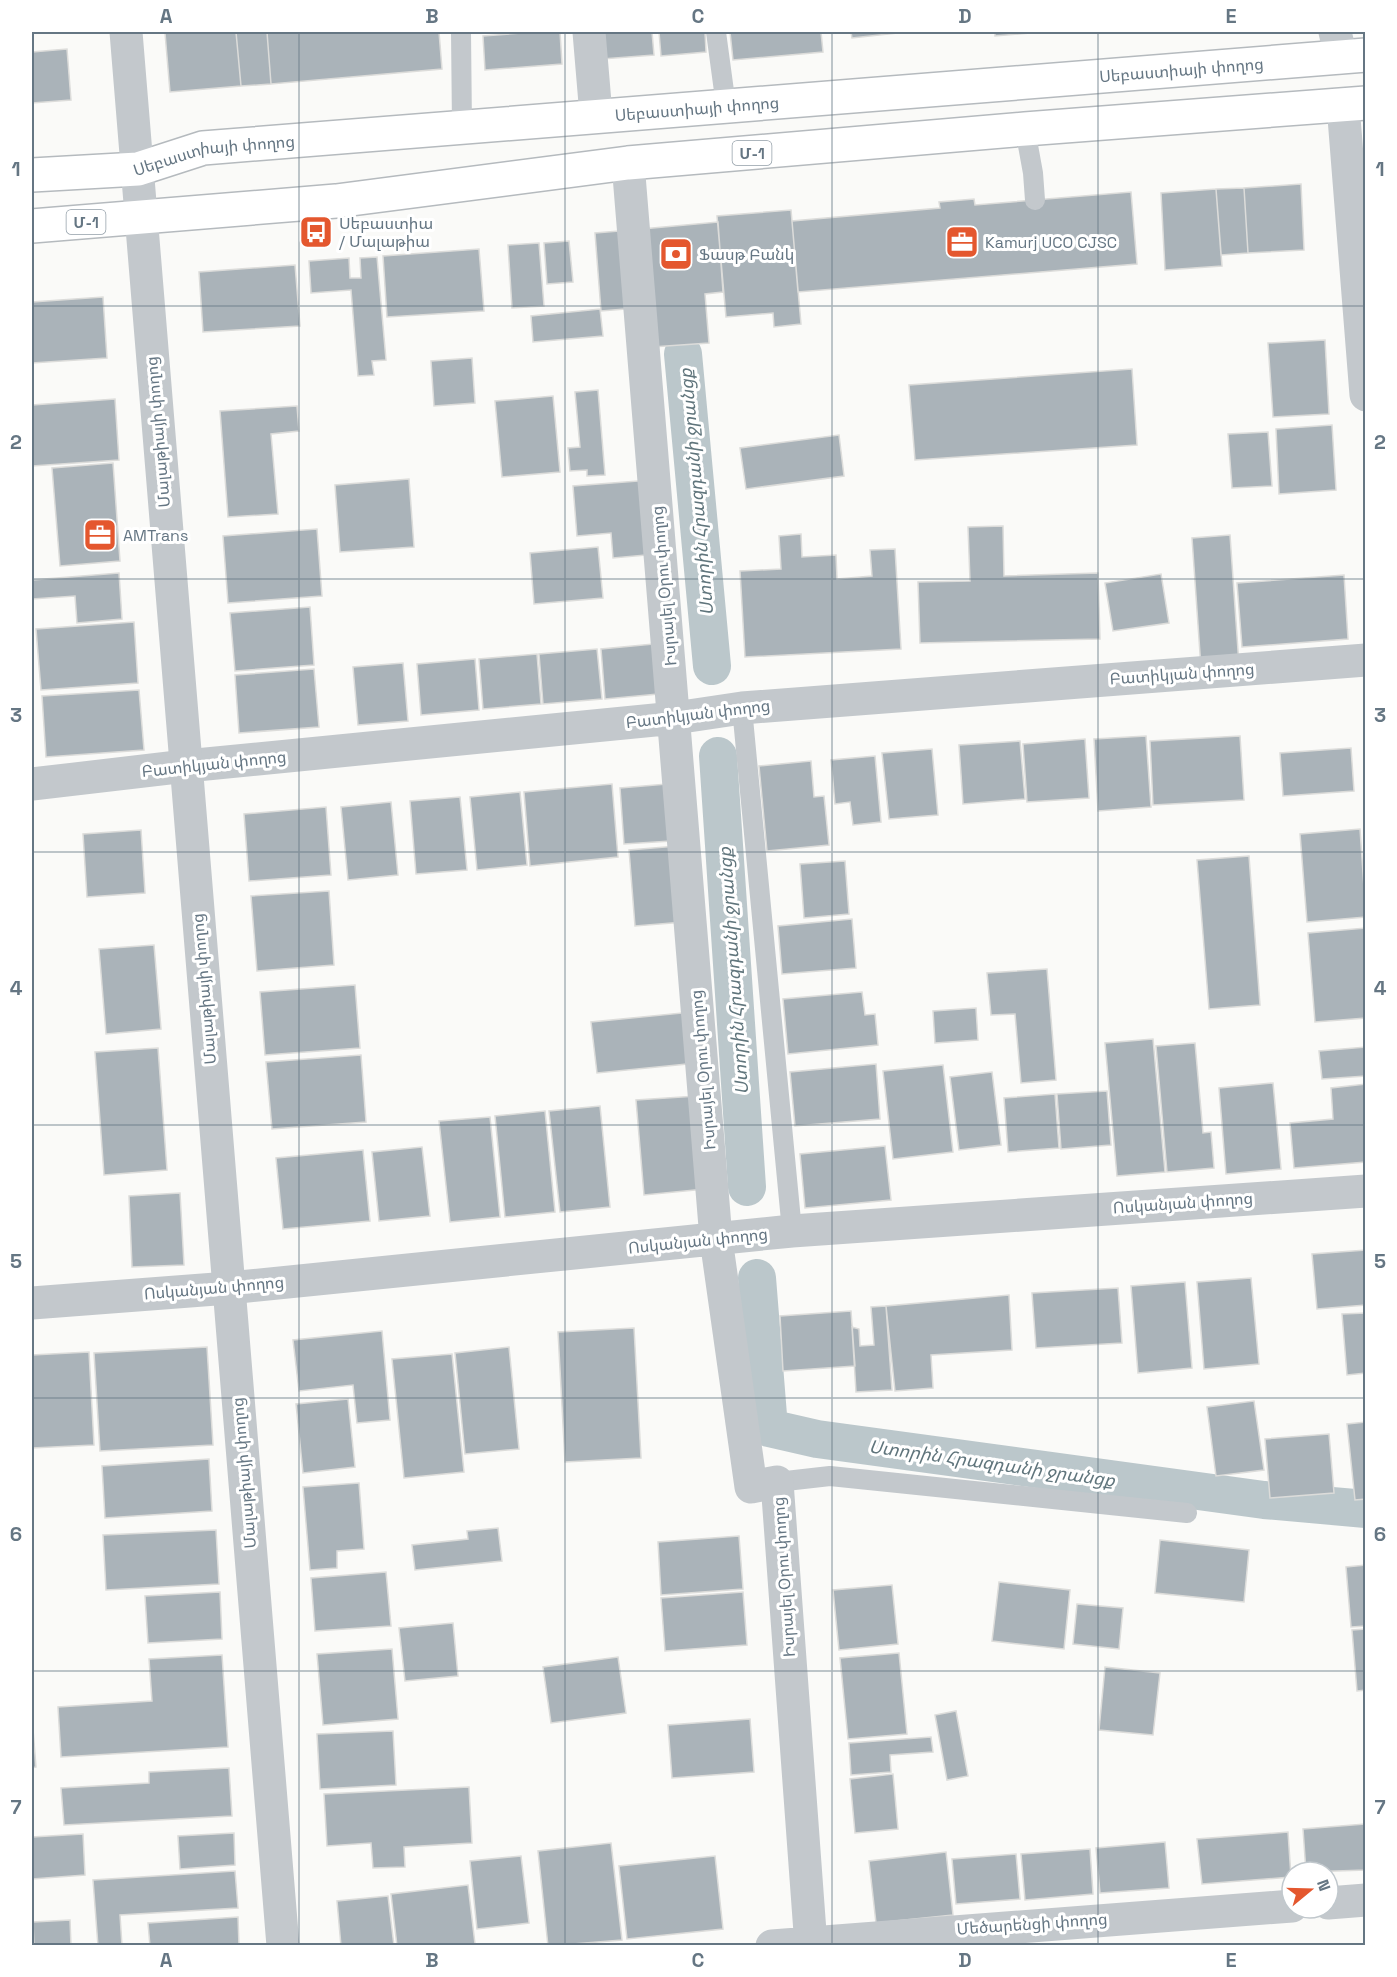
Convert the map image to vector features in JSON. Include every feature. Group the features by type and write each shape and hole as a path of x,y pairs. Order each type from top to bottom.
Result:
{"main road":[{"name":"Սեբաստիայի փողոց","path":"32,175 138,169 203,148 726,106 1347,48"},
{"name":"Մ-1","path":"32,226 336,201 628,164 1025,129 1354,104"}],"street":[{"name":"Մալաթիայի փողոց","path":"126,32 283,1946"},
{"path":"589,32 596,116"},
{"path":"1354,104 1365,395"},
{"name":"Իսրայել Օրու փողոց","path":"628,164 716,1239 751,1487 777,1482 811,1943"},
{"name":"Բատիկյան փողոց","path":"32,784 186,766 675,718 742,708 1365,660"},
{"name":"Ոսկանյան փողոց","path":"32,1303 229,1288 792,1231 1365,1191"},
{"path":"1340,1902 1365,1900"},
{"name":"Մեծարենցի փողոց","path":"772,1946 1280,1907"}],"lane":[{"path":"461,32 462,127"},
{"path":"716,32 726,106"},
{"path":"1025,129 1034,173 1035,200"},
{"path":"742,708 792,1231"},
{"path":"777,1482 830,1476 1186,1513"}],"building":[{"path":"236,32 241,86 170,92 165,33"},
{"path":"236,32 267,32 271,84 241,86"},
{"path":"267,32 439,32 442,69 271,84"},
{"path":"560,32 562,64 485,70 483,36"},
{"path":"599,32 652,32 654,55 602,59"},
{"path":"659,32 705,32 706,52 661,56"},
{"path":"730,32 821,32 823,52 733,60"},
{"path":"851,32 907,32 852,38"},
{"path":"995,32 1042,32 995,36"},
{"path":"67,49 71,100 32,103 32,52"},
{"path":"1301,184 1304,250 1248,253 1244,188"},
{"path":"1244,188 1248,253 1221,255 1216,189"},
{"path":"1216,189 1222,266 1165,270 1161,193"},
{"path":"1131,192 1137,264 798,292 792,221 940,208 939,202 974,199 975,205"},
{"path":"791,210 801,324 774,327 773,313 726,317 717,216"},
{"path":"718,222 723,292 705,294 709,343 652,347 642,229"},
{"path":"619,231 625,309 601,311 595,233"},
{"path":"569,241 573,282 547,284 544,243"},
{"path":"539,243 544,306 512,308 508,245"},
{"path":"479,249 484,311 387,317 383,256"},
{"path":"377,257 386,360 372,361 374,375 358,376 351,290 311,293 309,261 349,258 350,278 361,278 360,258"},
{"path":"295,265 300,326 203,332 199,272"},
{"path":"103,297 107,358 32,363 32,302"},
{"path":"600,309 603,336 533,342 531,316"},
{"path":"1325,340 1329,414 1273,417 1268,343"},
{"path":"472,358 475,403 434,406 431,361"},
{"path":"1132,369 1137,445 915,460 909,385"},
{"path":"598,390 605,475 587,476 587,470 570,471 568,448 580,447 575,392"},
{"path":"553,396 560,472 502,477 495,401"},
{"path":"115,399 119,460 32,466 32,405"},
{"path":"297,406 299,431 271,434 278,514 228,517 220,411"},
{"path":"1332,425 1336,490 1279,494 1276,429"},
{"path":"1268,432 1272,486 1232,488 1228,434"},
{"path":"839,435 844,476 746,489 740,448"},
{"path":"113,463 120,561 60,566 52,468"},
{"path":"409,479 414,547 340,552 335,485"},
{"path":"651,480 657,554 613,558 611,533 577,536 573,486"},
{"path":"1003,526 1004,576 1098,573 1100,639 920,643 918,582 970,581 968,527"},
{"path":"317,529 322,596 228,603 223,536"},
{"path":"801,534 802,557 836,555 837,579 872,576 870,550 895,549 901,649 745,657 740,571 781,569 779,536"},
{"path":"1230,535 1239,665 1201,668 1192,538"},
{"path":"598,547 603,598 534,604 530,553"},
{"path":"119,573 122,619 77,623 75,596 32,599 32,580"},
{"path":"1161,574 1169,623 1113,631 1105,583"},
{"path":"1344,575 1348,639 1242,647 1237,583"},
{"path":"310,607 314,665 235,671 230,613"},
{"path":"134,622 138,683 41,690 36,629"},
{"path":"664,643 669,693 605,699 601,649"},
{"path":"597,649 602,699 543,704 539,654"},
{"path":"537,654 541,704 483,709 479,659"},
{"path":"475,659 479,710 421,715 417,664"},
{"path":"403,663 408,721 358,725 353,667"},
{"path":"314,669 319,727 239,733 235,675"},
{"path":"139,690 144,750 46,757 42,696"},
{"path":"1146,736 1151,807 1098,811 1094,739"},
{"path":"1240,736 1244,800 1153,805 1150,741"},
{"path":"1085,739 1089,798 1027,802 1023,744"},
{"path":"1020,741 1025,799 963,804 959,745"},
{"path":"1351,748 1354,791 1283,796 1280,753"},
{"path":"932,749 938,815 889,819 882,753"},
{"path":"875,756 881,822 853,825 850,802 835,804 831,760"},
{"path":"811,761 814,797 824,796 829,845 767,851 759,766"},
{"path":"612,784 618,857 530,866 524,792"},
{"path":"667,784 671,841 624,844 620,788"},
{"path":"520,792 527,865 477,870 470,797"},
{"path":"460,797 467,870 416,874 410,801"},
{"path":"391,802 398,875 348,880 341,807"},
{"path":"326,807 331,875 249,881 244,814"},
{"path":"1360,829 1366,917 1307,922 1300,834"},
{"path":"141,830 145,893 87,897 83,834"},
{"path":"677,846 684,922 635,926 629,850"},
{"path":"1249,856 1260,1005 1209,1009 1197,860"},
{"path":"845,861 849,914 804,918 800,864"},
{"path":"329,891 334,965 257,971 251,896"},
{"path":"852,919 856,968 782,974 778,926"},
{"path":"1366,928 1366,1018 1315,1022 1308,933"},
{"path":"154,945 161,1029 106,1034 99,949"},
{"path":"1047,969 1056,1080 1021,1083 1015,1014 991,1015 987,973"},
{"path":"355,985 360,1048 265,1055 260,992"},
{"path":"862,992 865,1015 875,1014 878,1045 788,1054 783,999"},
{"path":"976,1008 978,1040 935,1043 933,1011"},
{"path":"692,1012 697,1063 597,1073 591,1022"},
{"path":"1153,1039 1165,1172 1117,1176 1105,1043"},
{"path":"1195,1043 1203,1133 1211,1132 1214,1168 1167,1172 1156,1046"},
{"path":"1366,1047 1366,1076 1322,1079 1319,1051"},
{"path":"158,1048 167,1170 104,1175 95,1052"},
{"path":"361,1055 366,1122 272,1129 266,1062"},
{"path":"876,1064 880,1119 795,1126 790,1072"},
{"path":"943,1065 953,1152 893,1159 883,1071"},
{"path":"992,1072 1001,1145 959,1150 950,1077"},
{"path":"1273,1083 1281,1169 1226,1174 1219,1088"},
{"path":"1366,1084 1366,1162 1294,1168 1290,1123 1333,1119 1331,1088"},
{"path":"1107,1091 1111,1145 1061,1149 1057,1094"},
{"path":"1055,1094 1059,1148 1008,1152 1004,1098"},
{"path":"697,1096 705,1189 644,1195 636,1100"},
{"path":"600,1106 610,1207 560,1212 549,1111"},
{"path":"545,1111 555,1212 505,1217 495,1116"},
{"path":"490,1117 500,1217 450,1222 439,1121"},
{"path":"885,1146 891,1200 805,1208 800,1154"},
{"path":"422,1147 430,1216 379,1221 372,1152"},
{"path":"363,1150 370,1221 283,1229 276,1158"},
{"path":"180,1193 184,1265 132,1267 129,1196"},
{"path":"1366,1250 1366,1305 1317,1309 1312,1254"},
{"path":"1251,1278 1259,1364 1204,1369 1197,1282"},
{"path":"1185,1282 1192,1368 1138,1373 1131,1286"},
{"path":"1118,1288 1122,1343 1036,1348 1032,1293"},
{"path":"1009,1295 1012,1350 931,1355 933,1388 895,1391 886,1306"},
{"path":"886,1306 892,1390 856,1392 852,1327 859,1329 860,1346 874,1345 871,1307"},
{"path":"851,1311 855,1366 783,1371 780,1316"},
{"path":"1366,1313 1366,1373 1347,1375 1342,1314"},
{"path":"634,1328 641,1458 565,1462 558,1332"},
{"path":"382,1331 390,1420 357,1423 353,1385 299,1391 293,1340"},
{"path":"207,1347 213,1445 100,1451 94,1353"},
{"path":"509,1347 519,1449 465,1454 455,1353"},
{"path":"89,1352 94,1445 32,1448 32,1355"},
{"path":"452,1354 464,1472 404,1478 392,1359"},
{"path":"348,1399 355,1467 303,1473 296,1404"},
{"path":"1254,1401 1264,1470 1216,1476 1207,1407"},
{"path":"1366,1422 1366,1499 1355,1500 1347,1424"},
{"path":"1329,1434 1334,1493 1270,1498 1265,1439"},
{"path":"209,1459 212,1511 105,1518 102,1466"},
{"path":"359,1483 364,1549 337,1551 337,1568 310,1570 303,1487"},
{"path":"498,1528 502,1561 415,1570 412,1545 468,1539 467,1531"},
{"path":"216,1530 219,1584 106,1590 103,1535"},
{"path":"739,1536 743,1589 661,1595 658,1542"},
{"path":"1160,1540 1249,1550 1244,1602 1155,1593"},
{"path":"1366,1565 1366,1626 1351,1627 1346,1567"},
{"path":"386,1572 391,1626 315,1631 311,1578"},
{"path":"999,1582 1070,1590 1064,1649 992,1641"},
{"path":"892,1585 898,1644 839,1650 833,1590"},
{"path":"220,1592 222,1639 148,1643 145,1596"},
{"path":"743,1592 747,1645 665,1651 661,1598"},
{"path":"1077,1604 1123,1608 1119,1649 1073,1644"},
{"path":"453,1623 458,1676 405,1681 399,1628"},
{"path":"1366,1629 1366,1690 1357,1691 1352,1630"},
{"path":"392,1649 398,1719 323,1725 317,1654"},
{"path":"899,1653 907,1734 848,1739 840,1658"},
{"path":"222,1655 228,1747 61,1757 58,1707 152,1701 149,1659"},
{"path":"618,1657 626,1713 551,1723 543,1667"},
{"path":"1105,1667 1160,1673 1153,1735 1099,1730"},
{"path":"956,1711 968,1776 947,1780 935,1715"},
{"path":"32,1717 36,1767 32,1768"},
{"path":"750,1719 754,1772 672,1778 668,1725"},
{"path":"393,1731 396,1785 320,1789 317,1734"},
{"path":"931,1737 933,1752 890,1755 891,1772 851,1775 849,1743"},
{"path":"229,1768 232,1816 64,1825 61,1788 149,1783 149,1772"},
{"path":"893,1774 898,1829 855,1833 850,1779"},
{"path":"469,1787 472,1843 404,1847 405,1867 373,1868 371,1843 327,1846 324,1794"},
{"path":"1365,1824 1366,1870 1340,1871 1340,1860 1305,1860 1303,1829"},
{"path":"1288,1832 1290,1860 1280,1860 1280,1878 1202,1884 1197,1839"},
{"path":"234,1833 235,1865 180,1869 178,1836"},
{"path":"83,1834 85,1875 32,1879 32,1837"},
{"path":"1165,1842 1169,1888 1100,1893 1096,1848"},
{"path":"611,1843 622,1940 548,1946 538,1851"},
{"path":"1090,1849 1093,1894 1025,1900 1021,1854"},
{"path":"946,1852 953,1915 876,1923 869,1861"},
{"path":"1016,1854 1020,1899 956,1904 952,1859"},
{"path":"521,1856 529,1923 477,1929 470,1861"},
{"path":"715,1856 723,1929 627,1939 619,1866"},
{"path":"235,1871 238,1908 120,1915 122,1946 98,1946 93,1880"},
{"path":"468,1885 475,1944 397,1946 391,1894"},
{"path":"388,1896 394,1946 341,1946 337,1901"},
{"path":"238,1917 239,1946 150,1946 148,1923"},
{"path":"70,1920 71,1946 34,1946 33,1922"}],"waterway":[{"name":"Ստորին Հրազդանի ջրանցք","path":"683,354 712,666"},
{"name":"Ստորին Հրազդանի ջրանցք","path":"718,756 747,1187"},
{"name":"Ստորին Հրազդանի ջրանցք","path":"757,1278 769,1428 817,1439 1264,1500 1366,1509"}],"place":[{"name":"Սեբաստիա / Մալաթիա","path":"316,232"},
{"name":"Kamurj UCO CJSC","path":"962,242"},
{"name":"Ֆասթ Բանկ","path":"676,254"},
{"name":"AMTrans","path":"100,535"}]}
